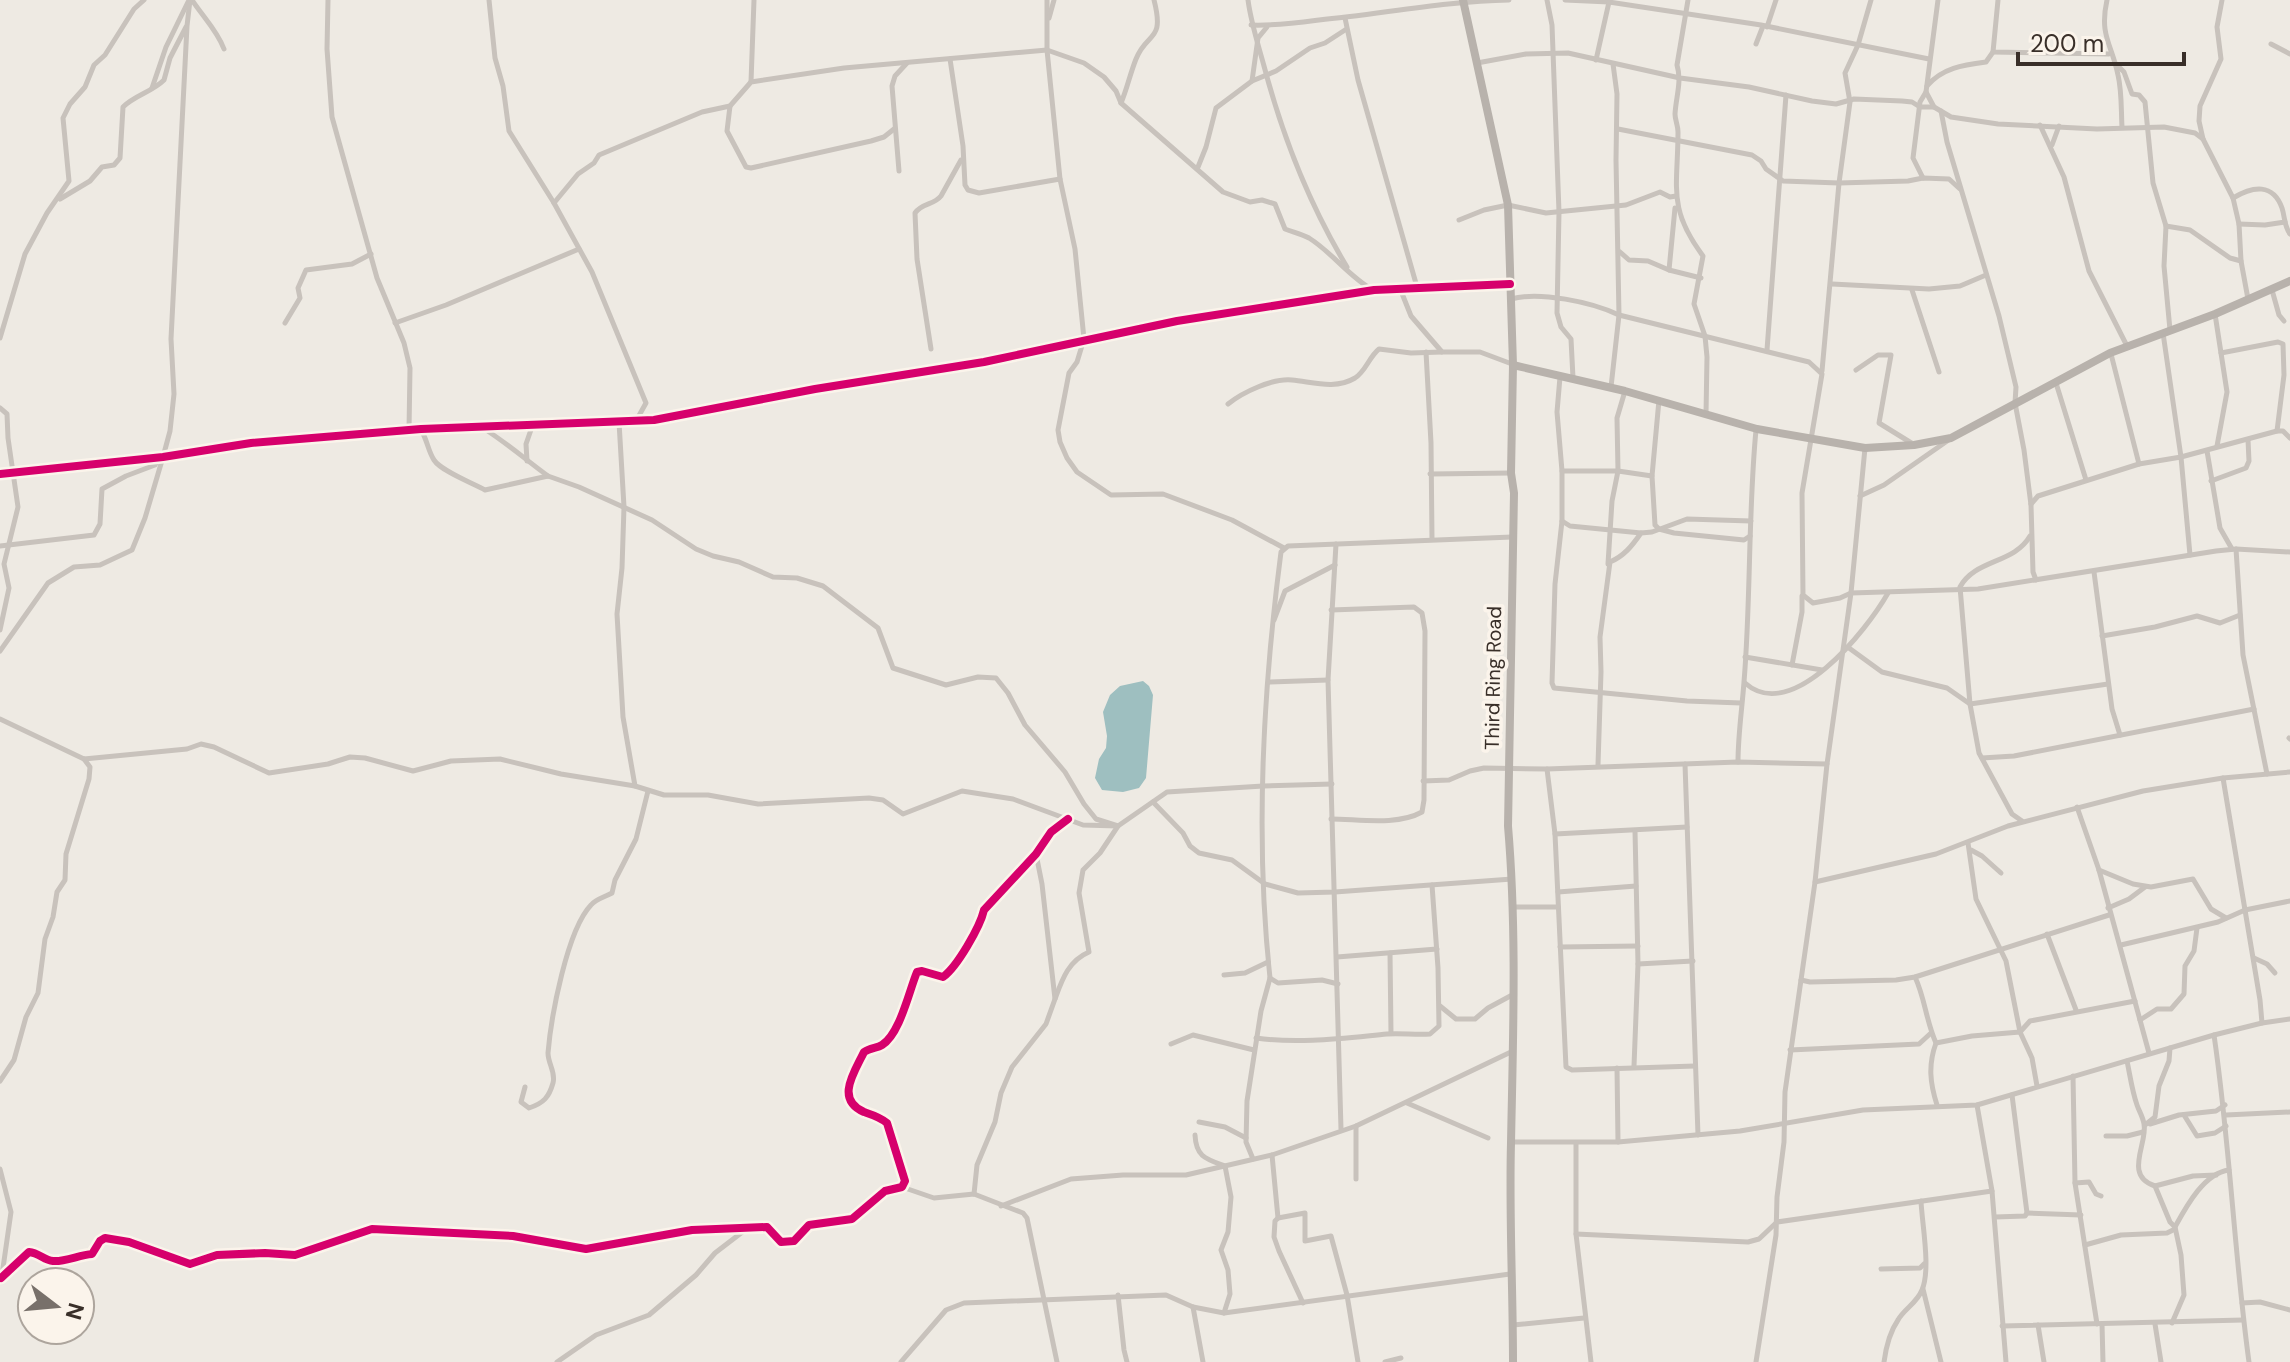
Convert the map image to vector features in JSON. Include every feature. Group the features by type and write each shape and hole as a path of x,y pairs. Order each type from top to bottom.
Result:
{"street":[{"path":"0,338 25,254 69,181 63,118 85,87 94,65 105,55 134,9 144,0"},
{"path":"151,89 166,47 191,0"},
{"path":"0,651 48,583 74,567 100,565 132,550 145,518 170,431 174,394 171,339 187,26 191,0"},
{"path":"191,0 218,34 224,49"},
{"path":"328,0 327,49 332,117 384,300 404,343 410,368 409,430"},
{"path":"489,0 495,58 503,86 509,131 592,272 646,403 636,421"},
{"path":"754,0 751,82 730,106 727,131 746,167 871,141 884,137 894,129"},
{"path":"1047,0 1047,50 1060,179 1075,249 1084,339 1077,362 1069,373 1058,430 1067,458 1077,472 1111,495 1163,494 1232,520 1284,548 1512,537"},
{"path":"1047,28 1054,0"},
{"path":"1121,103 1137,56 1151,41 1158,27 1154,0"},
{"path":"1248,0 1251,25 1298,171 1348,270 1356,280 1374,290"},
{"path":"1251,25 1345,18 1463,0 1509,0"},
{"name":"Third Ring Road","path":"1463,0 1494,130 1508,205 1513,365 1511,473 1514,493 1507,769 1515,993 1510,1274 1513,1362"},
{"path":"1547,0 1552,25 1559,212 1557,313 1561,327 1571,339 1573,379"},
{"path":"1565,0 1609,2 1765,26 1929,59"},
{"path":"1633,6 1641,0"},
{"path":"1669,270 1676,199 1677,123 1674,118 1680,78 1677,65 1688,0"},
{"path":"1756,44 1776,0"},
{"path":"1934,107 1926,89 1938,0"},
{"path":"1923,178 1913,158 1923,95 1934,77 1960,65 1986,62 1993,52 1998,0"},
{"path":"2107,0 2103,17 2109,54 2124,72 2132,94 2139,95 2145,102 2153,183 2166,226 2167,331 2190,555"},
{"path":"2222,0 2217,27 2221,59 2200,106 2199,121 2203,139 2233,198 2248,299"},
{"path":"1792,665 1803,595 1802,493 1822,374 1839,183 1850,102 1845,73 1858,45 1871,1"},
{"path":"1596,60 1609,2"},
{"path":"1345,18 1365,108 1417,288"},
{"path":"56,201 90,181 102,167 114,165 120,158 123,107 164,80 170,58 187,26"},
{"path":"1252,81 1257,42 1268,26"},
{"path":"1198,167 1216,108 1252,81 1293,62 1310,48 1346,29"},
{"path":"2271,44 2290,54"},
{"path":"751,82 907,62 1047,50 1084,63 1104,77 1121,103 1198,167 1223,192 1250,202 1262,200 1275,204 1285,229 1309,238 1348,270"},
{"path":"1993,52 2109,54"},
{"path":"1476,63 1526,54 1568,53 1680,78 1749,87 1836,104 1854,99 1902,101 1920,107 1934,107 1959,119 2059,126 2147,127 2183,130 2203,139"},
{"path":"950,59 963,146 965,185 972,193 1060,179"},
{"path":"899,171 892,86 895,76 907,62"},
{"path":"1611,388 1619,315 1616,206 1618,129 1613,64"},
{"path":"2116,64 2122,127"},
{"path":"1767,350 1786,95"},
{"path":"554,203 578,174 610,149 702,112 730,106"},
{"path":"1941,111 2016,387 2015,403 2031,505 2033,572 2036,580"},
{"path":"2040,125 2064,177 2089,271 2127,346"},
{"path":"2052,146 2059,126"},
{"path":"1618,129 1752,155 1783,181 1839,183 1949,179 1961,190"},
{"path":"931,349 917,259 915,213 919,207 938,200 962,159"},
{"path":"1949,179 1955,170"},
{"path":"2233,198 2244,191 2266,188 2281,206 2290,234"},
{"path":"1459,220 1508,205 1559,212 1626,205 1660,192 1676,199"},
{"path":"1676,199 1685,230 1703,256 1694,304 1705,336 1706,414"},
{"path":"2239,224 2285,222"},
{"path":"2166,226 2190,230 2230,258 2241,261"},
{"path":"395,323 579,249"},
{"path":"1619,250 1629,260 1648,261 1701,278"},
{"path":"285,323 300,298 298,288 306,270 352,264 372,254"},
{"path":"1832,284 1912,290 1960,286 1986,275"},
{"path":"1860,496 1884,485 1951,438 2110,353 2215,314 2290,281"},
{"path":"0,474 161,457 251,443 421,429 654,420 815,389 969,365 1177,321 1374,290 1510,284"},
{"path":"1912,290 1939,372"},
{"path":"2272,290 2279,315 2284,321"},
{"path":"1401,291 1411,316 1442,352"},
{"path":"1511,299 1524,295 1606,309 1619,315 1809,362 1822,374"},
{"path":"2215,314 2227,392 2217,446"},
{"path":"2221,353 2278,342 2287,344 2277,431"},
{"path":"1228,404 1250,390 1288,379 1308,384 1341,383 1355,378 1379,349 1411,353 1480,352 1513,365 1625,391 1757,429 1810,439 1865,448 1914,445 1951,438"},
{"path":"1426,352 1432,539"},
{"path":"2110,353 2139,464"},
{"path":"1856,370 1878,355 1891,355 1879,423 1914,445"},
{"path":"1560,377 1557,412 1562,521 1552,683 1559,690 1741,703"},
{"path":"2056,382 2087,480"},
{"path":"2283,382 2290,391"},
{"path":"1598,765 1600,637 1607,590 1612,501 1618,471 1617,418 1625,391"},
{"path":"1659,400 1652,476 1655,525 1659,529 1731,540 1744,540 1751,535"},
{"path":"0,408 7,414 18,507 4,564 9,588 0,630"},
{"path":"619,422 624,507 617,614 623,717 635,786"},
{"path":"527,461 526,444 533,424"},
{"path":"482,428 514,447 548,476 652,520 696,549 739,562 773,577 797,578 823,586 878,628 893,668 946,685 978,677 996,678 1025,725 1065,772 1096,819 1118,826"},
{"path":"421,429 429,442 431,457 438,466 485,490 548,476"},
{"path":"1738,762 1751,535 1751,481 1757,429"},
{"path":"2031,505 2038,496 2139,464 2207,451 2277,431 2283,431 2290,438"},
{"path":"2211,481 2246,468 2249,461 2248,440"},
{"path":"1756,1362 1777,1222 1790,1050 1815,882 1827,764 1846,650 1865,448"},
{"path":"2207,451 2220,528 2234,549 2243,655 2267,774"},
{"path":"0,546 94,535 100,524 102,489 155,465 161,457"},
{"path":"1562,471 1618,471 1652,476"},
{"path":"1430,474 1511,473"},
{"path":"1562,521 1570,526 1641,533 1687,519 1751,521"},
{"path":"1560,533 1570,526"},
{"path":"1608,568 1610,562 1632,547 1641,533"},
{"path":"2023,822 2012,814 1982,758 1974,730 1961,589 1963,581 1970,574 2009,557 2022,548 2031,535"},
{"path":"1336,544 1328,680 1341,1129"},
{"path":"1253,1159 1246,1138 1247,1101 1256,1038 1270,978 1263,786 1271,629 1284,548"},
{"path":"1803,595 1813,603 1851,593 1978,589 2234,549 2290,552"},
{"path":"1271,629 1285,591 1335,565"},
{"path":"2094,572 2108,684 2120,735"},
{"path":"1744,682 1755,690 1777,694 1823,670 1865,629 1888,593"},
{"path":"1331,610 1414,607 1422,613 1425,631 1422,812 1383,820 1331,819"},
{"path":"2102,636 2197,616 2220,623 2240,615"},
{"path":"1846,650 1882,672 1947,688 1970,704 2108,684"},
{"path":"1745,657 1823,670"},
{"path":"1269,682 1328,680"},
{"path":"1982,758 2014,756 2254,709"},
{"path":"0,719 84,759 90,767 66,854 65,880 55,899 53,917 45,939 38,993 26,1017 14,1060 0,1081"},
{"path":"84,759 187,749 201,744 269,773 328,764 350,757 413,771 451,761 500,759 561,774 635,786 664,795 708,795 758,804 878,799 903,814 962,791 1013,799 1083,825 1118,826"},
{"path":"1423,781 1449,780 1484,768 1547,769 1738,762 1827,764"},
{"path":"1685,764 1698,1135"},
{"path":"1547,769 1555,834 1566,1067 1572,1070 1695,1066"},
{"path":"1815,882 1908,861 2023,822 2143,791 2223,778 2290,772"},
{"path":"2223,778 2262,1023"},
{"path":"974,1194 977,1165 995,1122 1001,1093 1012,1067 1046,1024 1066,972 1078,957 1089,952 1079,893 1083,870 1118,826 1167,792 1332,784"},
{"path":"525,1087 521,1102 529,1108 541,1104 550,1093 554,1076 548,1056 562,972 580,920 594,901 612,893 615,880 636,839 648,791"},
{"path":"1153,802 1199,853 1232,860 1265,884 1298,893 1512,879"},
{"path":"2077,807 2121,945 2149,1053"},
{"path":"902,1187 905,1181 887,1123 854,1107 848,1100 855,1071 864,1052 887,1041 903,1012 917,972 943,977 956,965 984,910 1036,854 1051,832 1068,819"},
{"path":"1555,834 1687,827"},
{"path":"1634,1066 1638,964 1635,831"},
{"path":"1968,843 1976,899 2006,961 2020,1032 2032,1058 2037,1086"},
{"path":"1970,850 2001,873"},
{"path":"1036,854 1055,999"},
{"path":"2099,870 2146,886 2193,879 2211,909 2227,918"},
{"path":"1256,1038 1339,1039 1391,1033 1403,1036 1430,1034 1439,1026 1432,885"},
{"path":"1558,892 1636,886"},
{"path":"1801,980 1896,980 1915,977 2109,911 2146,886"},
{"path":"2121,945 2197,927 2245,910 2290,901"},
{"path":"1513,907 1558,907"},
{"path":"2140,1020 2157,1009 2171,1009 2184,994 2185,966 2194,951 2197,927"},
{"path":"2047,934 2076,1010"},
{"path":"1560,947 1638,946"},
{"path":"1337,957 1437,949"},
{"path":"1390,953 1391,1033"},
{"path":"2253,957 2267,964 2275,973"},
{"path":"1638,964 1693,961"},
{"path":"1224,975 1245,973 1268,962"},
{"path":"1915,977 1936,1043 1929,1075 1937,1105"},
{"path":"1270,978 1278,983 1322,980 1338,984"},
{"path":"1439,1006 1456,1019 1475,1019 1515,993"},
{"path":"1936,1043 2020,1032 2030,1021 2135,1001"},
{"path":"1511,1142 1618,1142 1785,1124 1863,1110 1977,1105 2214,1035 2290,1019"},
{"path":"1790,1050 1919,1044 1931,1033"},
{"path":"1171,1044 1193,1035 1254,1050"},
{"path":"2214,1035 2225,1105 2249,1362"},
{"path":"2106,1136 2136,1135 2155,1117 2159,1086 2169,1061 2170,1048"},
{"path":"1001,1206 1071,1179 1186,1175 1272,1155 1356,1126 1514,1051"},
{"path":"2127,1061 2144,1129 2138,1152 2141,1177 2145,1183 2155,1186 2193,1176 2216,1175"},
{"path":"1617,1068 1618,1142"},
{"path":"2073,1076 2075,1183 2100,1324 2103,1362"},
{"path":"2012,1095 2027,1213"},
{"path":"1406,1103 1488,1138"},
{"path":"1977,1105 1995,1217 2006,1362"},
{"path":"2144,1129 2184,1115 2216,1111 2225,1105"},
{"path":"2226,1115 2290,1112"},
{"path":"2184,1115 2197,1136 2215,1133 2226,1126"},
{"path":"1199,1122 1225,1127 1246,1138"},
{"path":"1356,1126 1356,1179"},
{"path":"1195,1135 1196,1148 1206,1159 1225,1166"},
{"path":"1576,1143 1576,1234 1591,1362"},
{"path":"1272,1155 1278,1218 1274,1237 1303,1303"},
{"path":"1224,1313 1230,1294 1228,1270 1221,1250 1228,1232 1231,1197 1225,1166"},
{"path":"0,1169 11,1212 1,1279"},
{"path":"2085,1245 2121,1235 2167,1233 2175,1228 2204,1184 2229,1170"},
{"path":"2075,1183 2089,1182 2096,1194 2101,1196"},
{"path":"2155,1186 2175,1228 2181,1255 2184,1295 2172,1323"},
{"path":"1,1279 29,1252 55,1261 92,1254 105,1238 129,1242 190,1264 217,1255 295,1255 372,1229 513,1236 586,1249 692,1230 767,1227 781,1242 794,1241 809,1225 852,1219 885,1191 902,1187 934,1198 974,1194 1023,1213 1027,1218 1057,1362"},
{"path":"1576,1234 1748,1242 1759,1239 1777,1222 1992,1191"},
{"path":"1921,1201 1925,1263 1923,1289 1941,1362"},
{"path":"1278,1218 1305,1213 1305,1241 1331,1236 1347,1295 1358,1362"},
{"path":"1995,1217 2025,1216 2027,1213 2082,1215"},
{"path":"557,1362 596,1335 649,1315 696,1275 715,1253 746,1230"},
{"path":"1881,1269 1920,1268 1925,1263"},
{"path":"901,1362 946,1310 964,1303 1166,1295 1193,1307 1224,1313 1510,1274"},
{"path":"1884,1362 1886,1344 1898,1318 1923,1289"},
{"path":"1118,1295 1127,1362"},
{"path":"2242,1303 2260,1302 2290,1310"},
{"path":"1193,1307 1203,1362"},
{"path":"1513,1325 1584,1318"},
{"path":"2002,1326 2243,1320"},
{"path":"2155,1324 2161,1362"},
{"path":"2038,1325 2044,1362"},
{"path":"1385,1362 1401,1358"}],"water":[{"path":"1143,681 1153,695 1146,778 1139,788 1123,792 1102,790 1095,778 1099,759 1106,748 1103,712 1110,695 1120,686"}],"cycle path":[{"path":"0,474 163,457 251,443 421,429 654,420 815,389 984,362 1177,321 1374,290 1510,284"},
{"path":"1,1278 29,1252 53,1261 62,1260 92,1254 105,1238 129,1242 190,1264 217,1255 295,1255 372,1229 513,1236 586,1249 692,1230 767,1227 781,1242 794,1241 809,1225 852,1219 885,1191 902,1187 905,1181 887,1123 855,1107 850,1100 849,1085 864,1052 882,1045 894,1032 917,972 943,977 949,972 967,946 984,910 1036,854 1051,832 1068,819"}]}
